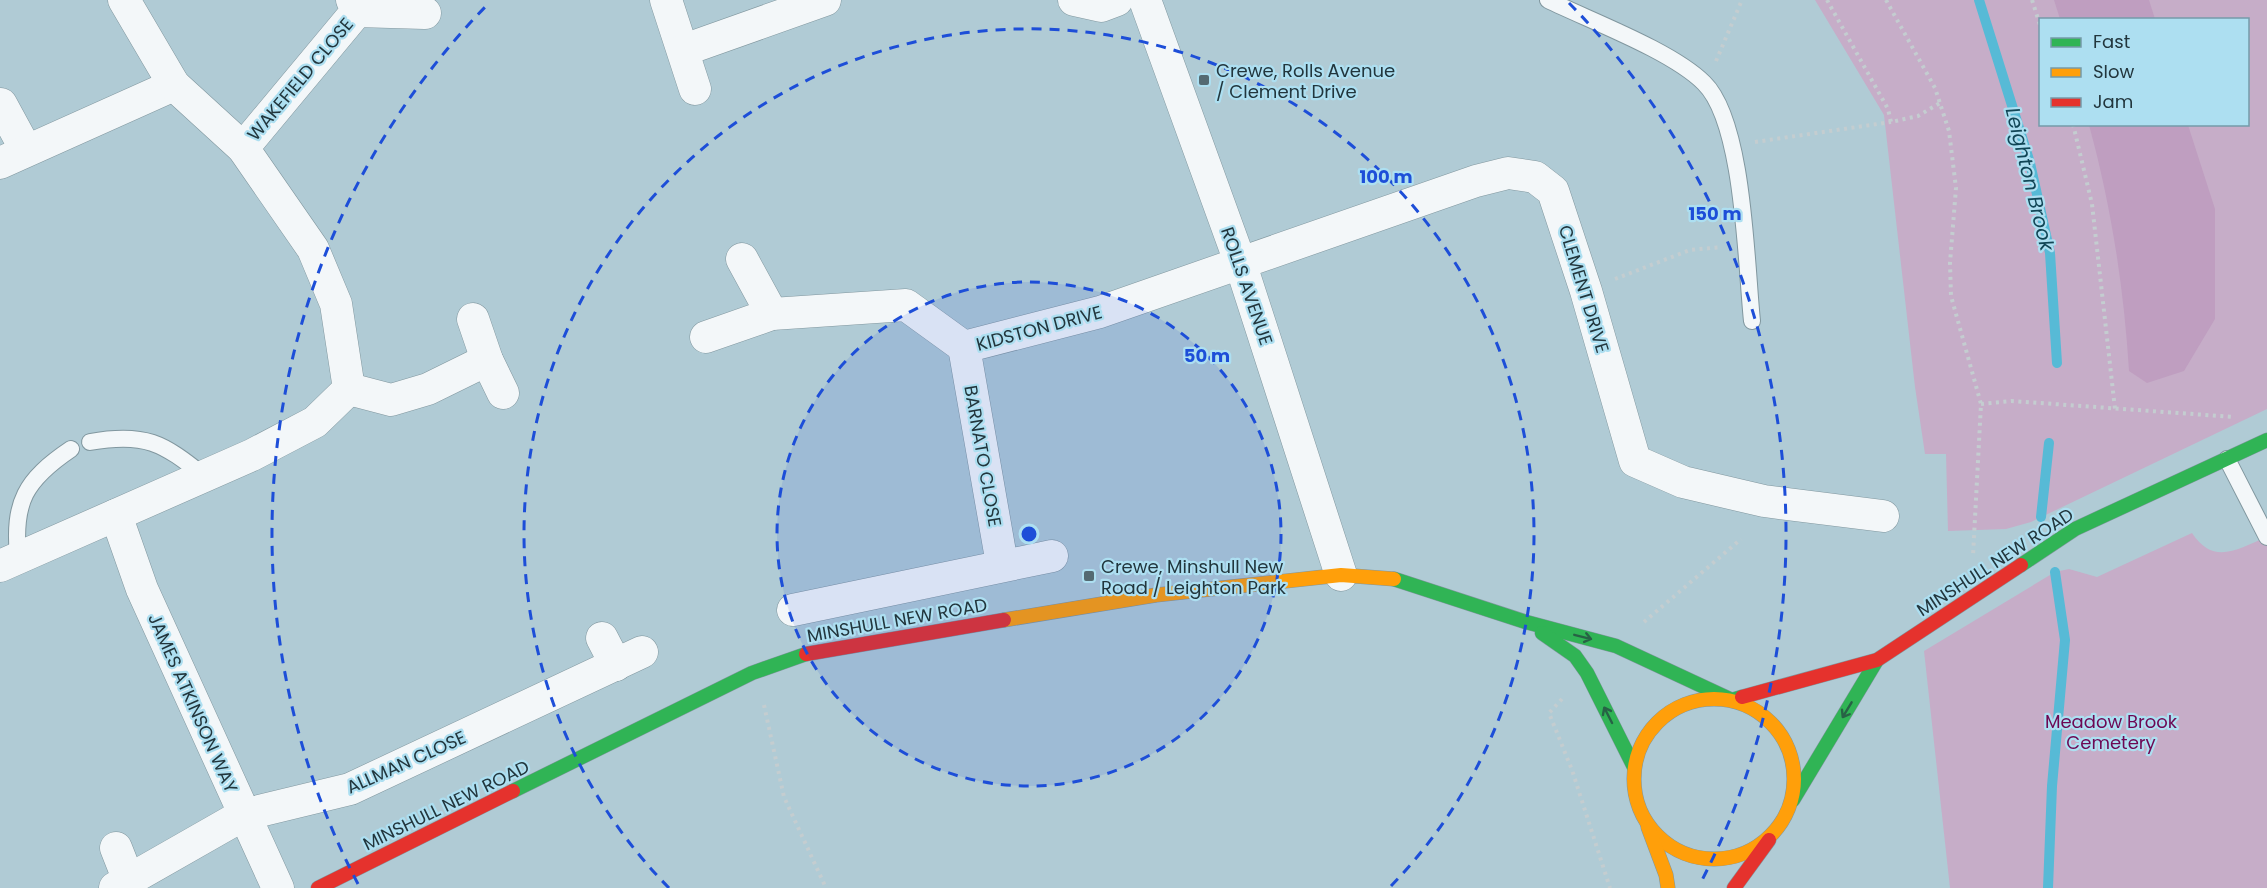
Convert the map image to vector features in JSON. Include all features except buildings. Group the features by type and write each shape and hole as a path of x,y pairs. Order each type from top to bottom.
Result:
{"street":[{"path":"124,0 174,85 243,148 313,249 336,304 349,389"},
{"path":"666,0 696,89"},
{"path":"684,51 825,0"},
{"path":"1074,0 1101,6 1117,0"},
{"name":"ROLLS AVENUE","path":"1145,0 1240,262 1341,575"},
{"name":"WAKEFIELD CLOSE","path":"243,148 354,5 425,13"},
{"path":"1,104 13,157 174,85"},
{"name":"CLEMENT DRIVE","path":"1240,262 1476,181 1508,173 1535,177 1553,191 1586,291 1635,461 1683,482 1764,501 1883,516"},
{"path":"742,259 772,314"},
{"name":"KIDSTON DRIVE","path":"706,337 772,314 906,305 964,347 1100,312 1240,262"},
{"path":"472,319 487,360 503,393"},
{"name":"BARNATO CLOSE","path":"964,347 1002,564"},
{"path":"349,389 391,400 428,389 487,360"},
{"path":"9,561 252,455 315,422 349,389"},
{"name":"MINSHULL NEW ROAD","path":"318,888 752,673 813,651 1156,595 1341,575 1397,579 1526,622 1616,646 1732,700 1877,660 2075,530 2265,441"},
{"name":"JAMES ATKINSON WAY","path":"116,515 142,588 278,888"},
{"path":"793,610 1002,564 1052,556"},
{"name":"MINSHULL NEW ROAD","path":"1526,622 1575,656 1587,673 1634,767"},
{"name":"ALLMAN CLOSE","path":"116,848 122,884 243,815 350,789 620,652"},
{"name":"MINSHULL NEW ROAD","path":"1791,803 1877,660"},
{"path":"1668,888 1666,875 1635,796 1634,767 1642,742 1658,721 1680,706 1705,699 1732,700 1762,714 1784,739 1794,770 1791,803 1779,827 1734,888"},
{"path":"1646,822 1668,844 1695,858 1726,858 1756,848 1779,827"}],"lane":[{"path":"1548,0 1674,60 1706,84 1725,120 1733,145 1752,321"},
{"path":"90,441 126,438 148,440 174,452 204,476"},
{"path":"9,561 21,500 32,480 49,464 71,449"},
{"path":"2227,459 2267,537"}],"path":[{"path":"1706,84 1742,0"},
{"path":"1827,0 1888,109 1891,122"},
{"path":"1886,0 1935,88 1948,131 1956,188 1950,263 1951,297 1981,404 1973,557"},
{"path":"2032,0 2039,22"},
{"path":"1733,145 1891,122 1917,116 1940,103"},
{"path":"2073,126 2092,204 2115,409"},
{"path":"1586,291 1690,250 1744,245"},
{"path":"1981,404 2012,401 2249,418 2265,441"},
{"path":"752,673 769,717 784,797 826,888"},
{"path":"1549,713 1572,770 1610,888"}],"green space":[{"path":"1815,0 2267,0 2267,409 2031,522 2006,529 1948,531 1946,454 1925,454 1915,387 1884,115"},
{"name":"Meadow Brook Cemetery","path":"2192,533 2200,543 2217,552 2236,550 2267,537 2267,888 1950,888 1924,651 2055,572 2069,569 2097,577"}],"shaded area":[{"path":"2054,0 2149,0 2155,18 2060,18"},
{"path":"2089,126 2188,126 2215,209 2215,319 2184,371 2147,383 2129,371 2124,309 2104,186"}],"waterway":[{"name":"Leighton Brook","path":"1979,0 2030,163 2050,253 2057,363"},
{"name":"Leighton Brook","path":"2041,517 2049,443"},
{"name":"Leighton Brook","path":"2048,888 2052,786 2065,640 2055,572"}],"traffic: fast":[{"path":"2021,565 2075,529 2267,440"},
{"path":"1394,579 1526,622 1616,646 1732,700 1742,697"},
{"path":"1542,633 1575,656 1587,673 1634,767"},
{"path":"513,791 752,673 806,654"},
{"path":"1793,800 1877,660"}],"traffic: slow":[{"path":"1004,620 1156,595 1341,575 1394,579"},
{"path":"1714,699 1744,705 1770,723 1788,749 1794,779 1788,809 1770,835 1744,853 1714,859 1684,853 1658,835 1640,809 1634,779 1640,749 1658,723 1684,705 1714,699"},
{"path":"1648,827 1666,875 1668,888"}],"traffic: jam":[{"path":"1742,697 1877,660 2021,565"},
{"path":"806,654 1004,620"},
{"path":"318,888 513,791"},
{"path":"1734,888 1769,840"}],"place":[{"name":"Crewe, Rolls Avenue / Clement Drive","path":"1204,80"},
{"name":"Crewe, Minshull New Road / Leighton Park","path":"1089,576"}]}
